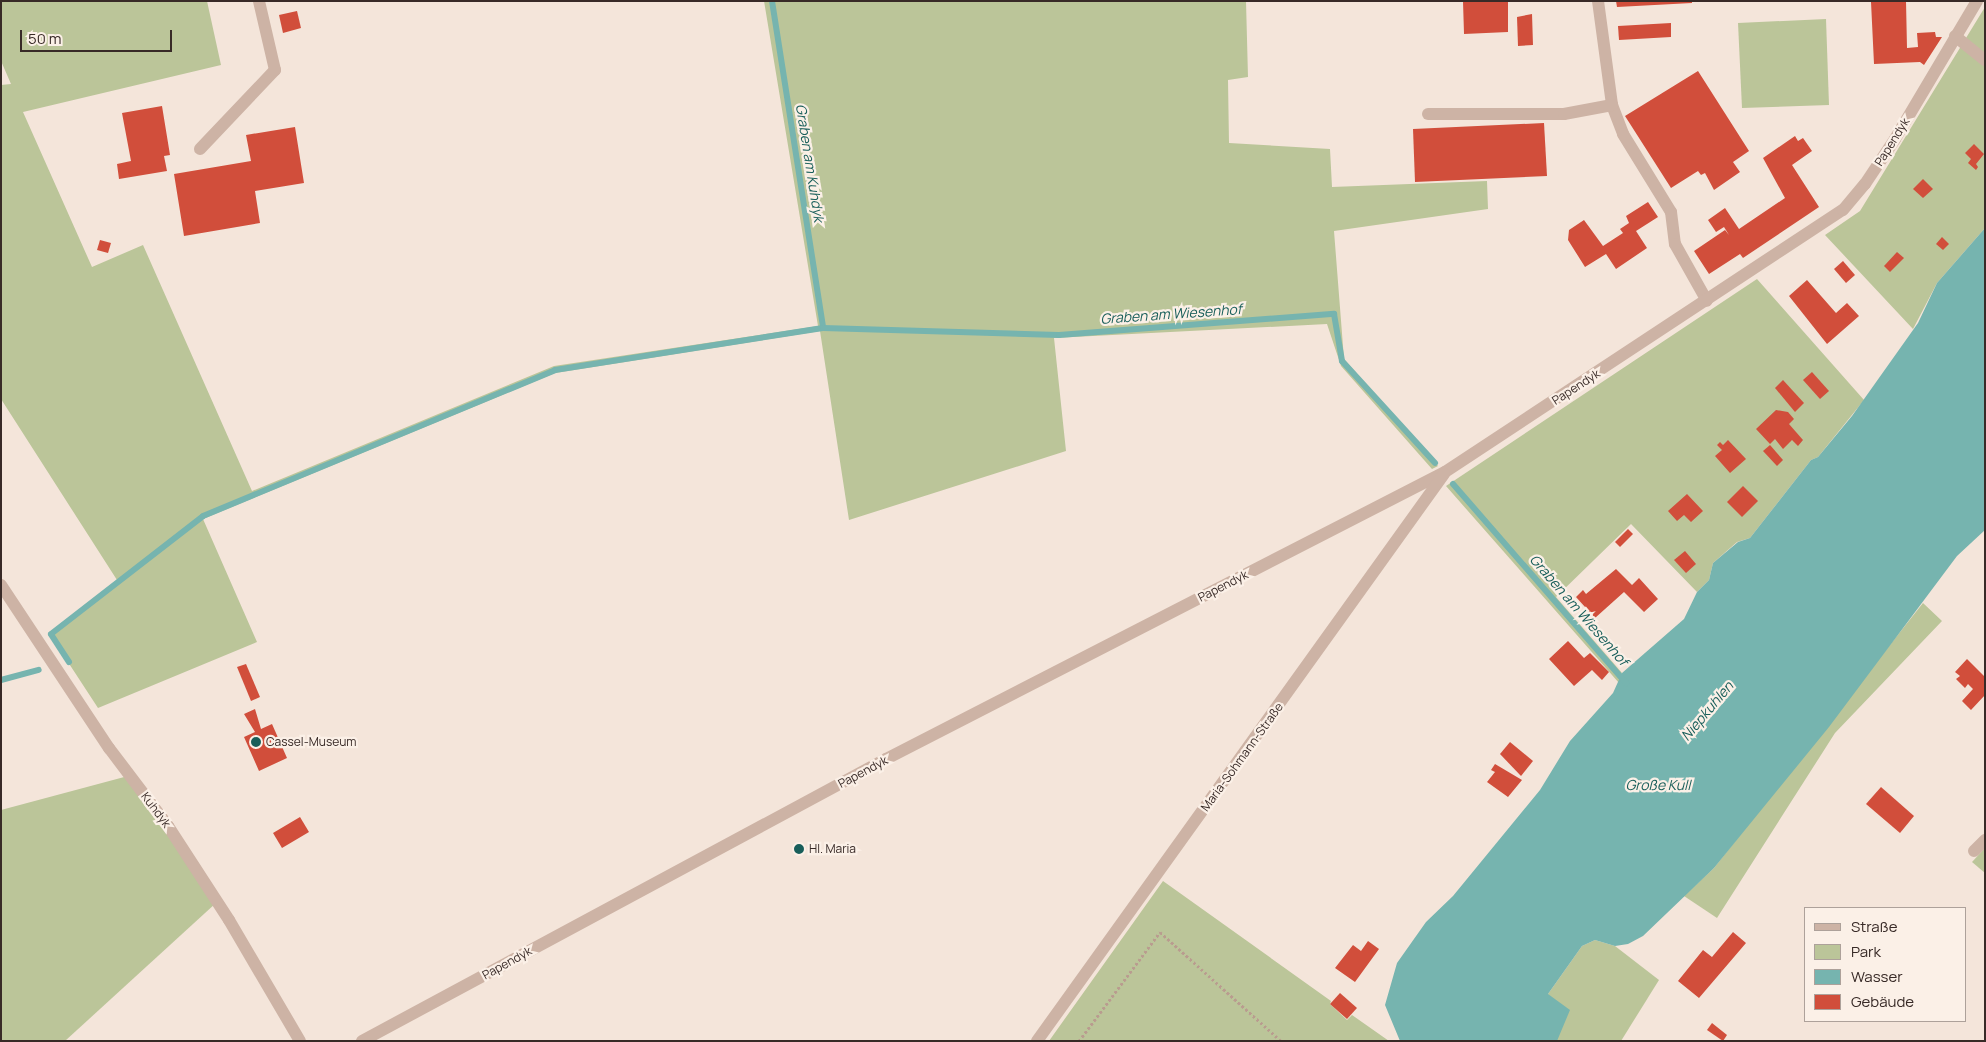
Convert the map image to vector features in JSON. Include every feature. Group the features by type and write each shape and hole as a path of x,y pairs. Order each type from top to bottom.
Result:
{"street":[{"path":"200,149 275,70 259,1"},
{"path":"1598,1 1612,105 1623,134 1671,212 1675,244 1708,301"},
{"name":"Papendyk","path":"362,1041 878,764 1446,472 1708,301 1843,210 1865,184 1890,146 1977,1"},
{"path":"1955,36 1985,60"},
{"path":"1428,114 1564,114 1612,105"},
{"name":"Maria-Sohmann-Straße","path":"1037,1041 1446,472"},
{"name":"Kuhdyk","path":"1,586 109,748 168,826 229,920 300,1041"},
{"path":"1974,852 1985,840"}],"path":[{"path":"1079,1041 1160,932 1281,1041"}],"green space":[{"path":"1,1 207,1 221,65 23,112 92,267 143,245 252,491 554,366 818,326 764,1 1246,1 1248,77 1228,80 1229,143 1330,149 1332,187 1487,181 1488,209 1334,231 1344,359 1438,466 1432,469 1341,366 1327,324 1054,338 1066,451 849,520 820,331 555,373 203,519 257,642 98,708 49,633 117,580 1,399 1,85 11,84 1,61"},
{"path":"1985,7 1985,228 1937,283 1913,329 1825,235 1860,211"},
{"path":"1826,19 1829,105 1742,108 1738,23"},
{"path":"1757,279 1864,400 1818,457 1811,460 1750,538 1737,542 1713,563 1709,580 1697,592 1631,524 1556,597 1622,673 1619,683 1446,486"},
{"path":"1923,603 1942,621 1835,733 1717,918 1684,896 1714,868"},
{"path":"128,776 216,903 65,1041 1,1041 1,810"},
{"path":"1985,848 1985,873 1972,862"},
{"path":"1163,881 1331,1001 1330,1004 1347,1020 1352,1015 1389,1041 1049,1041"},
{"path":"1595,940 1615,946 1659,980 1621,1041 1557,1041 1548,994 1582,946"}],"water":[{"name":"Große Kull","path":"1985,228 1985,530 1957,556 1829,727 1714,868 1643,936 1628,944 1615,946 1595,940 1582,946 1548,994 1570,1010 1557,1041 1400,1041 1385,1005 1397,963 1426,922 1453,896 1540,790 1570,741 1613,693 1622,673 1684,619 1697,592 1709,580 1713,563 1738,542 1750,538 1811,460 1818,457 1852,416 1918,323 1937,283"}],"building":[{"path":"1463,1 1508,1 1508,32 1464,34"},
{"path":"1616,1 1692,1 1692,3 1617,7"},
{"path":"1906,1 1907,48 1918,47 1917,33 1935,32 1936,37 1942,37 1924,65 1920,62 1874,64 1871,2"},
{"path":"297,11 301,28 283,33 279,15"},
{"path":"1532,14 1533,45 1518,46 1517,17"},
{"path":"1671,23 1671,37 1619,40 1618,26"},
{"path":"1698,71 1749,151 1733,162 1740,172 1714,190 1705,173 1701,175 1698,171 1671,188 1625,116"},
{"path":"162,106 170,155 164,156 167,171 119,179 117,164 131,161 122,113"},
{"path":"1544,123 1547,176 1415,182 1413,129"},
{"path":"295,127 304,183 255,191 260,223 184,236 174,174 251,161 246,135"},
{"path":"1795,136 1798,141 1803,138 1812,151 1792,165 1819,207 1743,258 1740,254 1709,274 1694,251 1725,230 1729,235 1724,227 1716,232 1708,220 1725,208 1739,229 1785,198 1763,158"},
{"path":"1974,144 1984,154 1976,164 1978,167 1976,170 1968,163 1971,159 1965,153"},
{"path":"1923,179 1933,189 1923,198 1913,189"},
{"path":"1648,202 1658,217 1636,231 1647,248 1616,269 1606,254 1585,267 1568,240 1569,230 1584,220 1603,246 1623,233 1620,229 1629,223 1626,216"},
{"path":"1942,237 1949,244 1943,250 1936,244"},
{"path":"100,240 111,243 108,253 97,250"},
{"path":"1897,252 1904,258 1890,272 1884,266"},
{"path":"1843,261 1855,275 1846,283 1834,269"},
{"path":"1807,280 1836,313 1847,303 1859,316 1827,344 1789,296"},
{"path":"1812,372 1829,391 1820,399 1803,380"},
{"path":"1783,380 1804,403 1795,412 1775,388"},
{"path":"1776,410 1788,412 1794,419 1789,424 1803,440 1798,446 1792,440 1783,449 1775,439 1770,444 1756,429"},
{"path":"1728,440 1746,459 1730,473 1715,456 1722,450 1717,445 1720,442 1723,445"},
{"path":"1770,445 1783,460 1777,466 1763,451"},
{"path":"1743,486 1758,501 1742,517 1727,502"},
{"path":"1687,494 1703,511 1691,522 1684,515 1677,521 1668,511"},
{"path":"1628,529 1633,534 1620,547 1615,542"},
{"path":"1685,551 1696,564 1686,573 1674,560"},
{"path":"1616,569 1632,585 1639,578 1658,599 1644,612 1624,592 1595,618 1576,597 1583,590 1586,594"},
{"path":"1568,641 1584,658 1590,653 1609,672 1602,680 1592,670 1574,686 1549,659"},
{"path":"1967,659 1985,677 1985,695 1971,710 1962,701 1973,689 1968,684 1965,688 1956,679 1960,676 1955,672"},
{"path":"246,664 260,697 251,701 237,667"},
{"path":"255,709 261,729 272,724 287,758 259,771 244,737 255,732 244,714"},
{"path":"1510,742 1533,761 1521,776 1500,754"},
{"path":"1495,764 1522,780 1508,797 1487,782 1495,772 1491,770"},
{"path":"1881,787 1914,816 1900,833 1866,804"},
{"path":"300,817 309,832 282,848 273,833"},
{"path":"1733,932 1746,943 1699,998 1678,981 1703,950 1712,957"},
{"path":"1368,941 1379,949 1355,982 1335,968 1353,945 1361,951"},
{"path":"1340,993 1357,1008 1347,1019 1330,1004"},
{"path":"1712,1023 1727,1035 1723,1041 1707,1030"}],"waterway":[{"name":"Graben am Kuhdyk","path":"772,1 823,328"},
{"path":"69,662 51,634 203,516 555,370 823,328 1059,335 1334,314 1342,361 1435,463"},
{"name":"Graben am Wiesenhof","path":"1453,484 1626,683"},
{"path":"1,680 39,670"}],"place":[{"name":"Cassel-Museum","path":"256,742"},
{"name":"Hl. Maria","path":"799,849"}],"water label":[{"name":"Niepkuhlen","path":"1707,711"}]}
